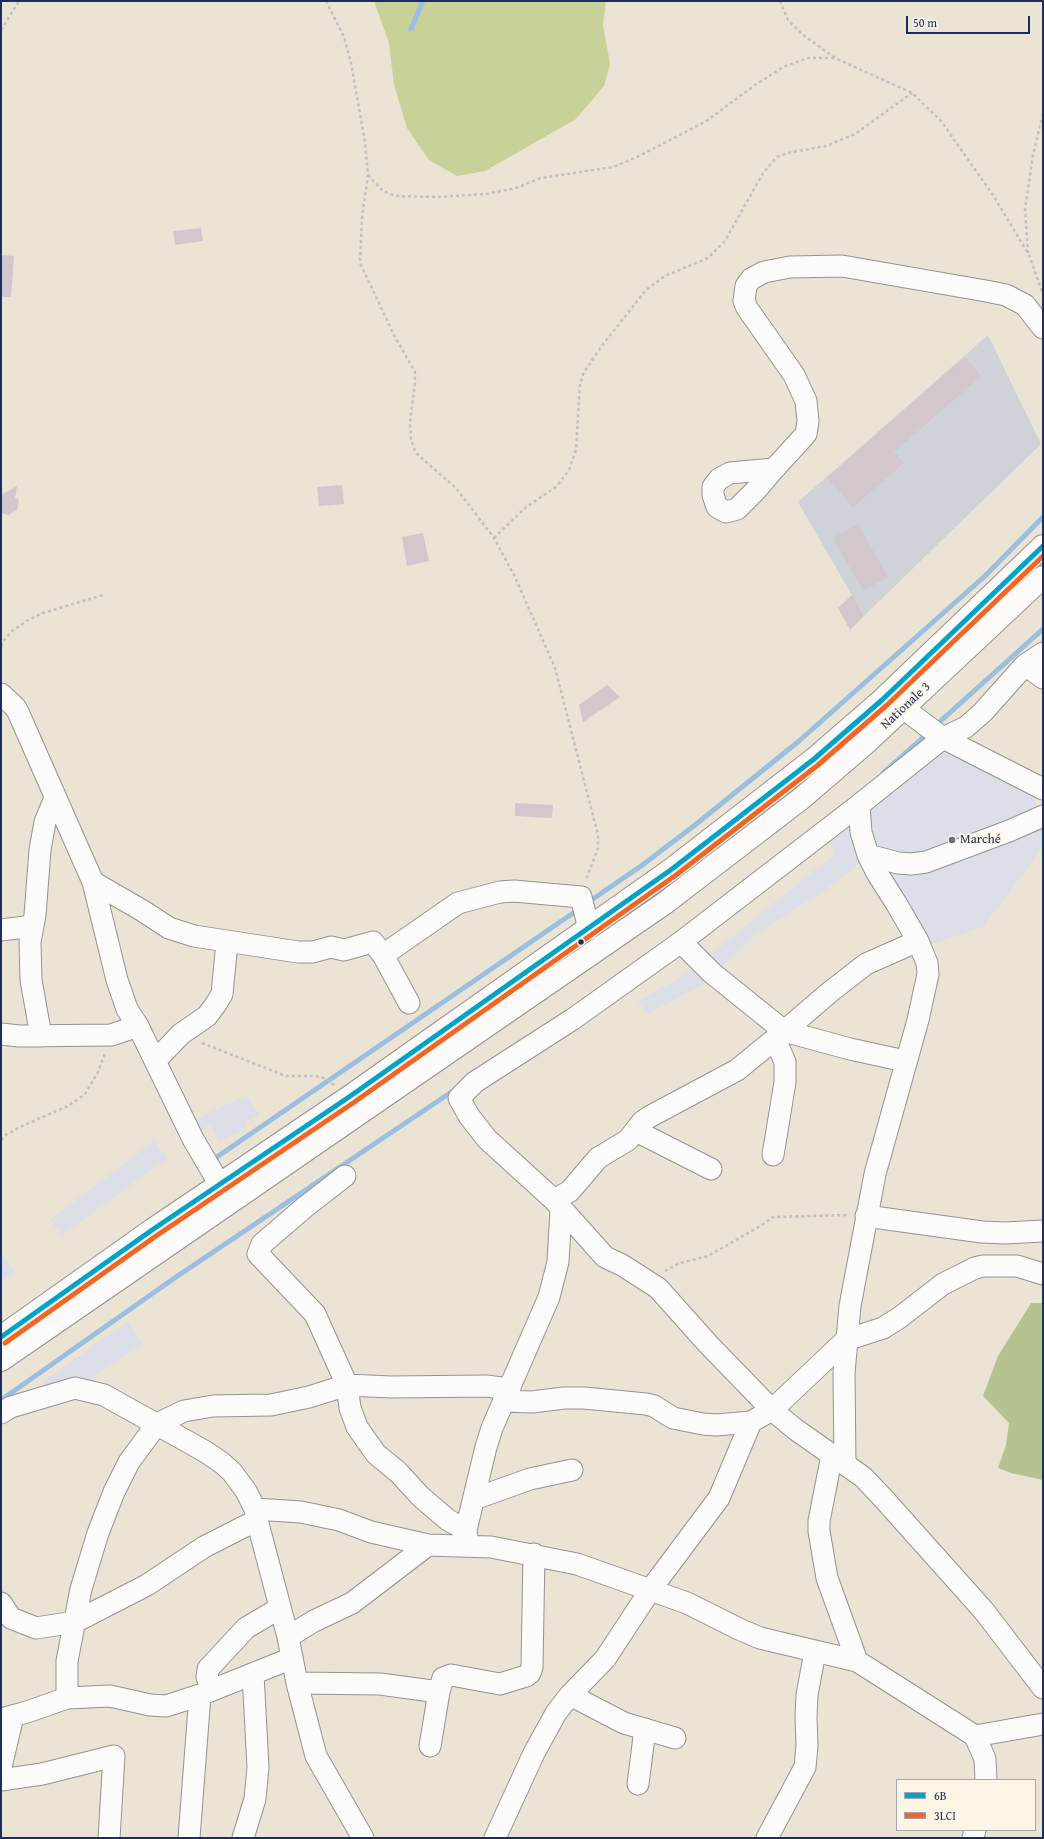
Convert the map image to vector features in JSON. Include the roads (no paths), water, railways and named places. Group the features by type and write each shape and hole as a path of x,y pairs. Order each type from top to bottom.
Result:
{"main road":[{"name":"Nationale 3","path":"1,1337 152,1230 350,1096 589,929 672,869 814,759 882,700 1043,546"},
{"name":"Nationale 3","path":"1,1360 665,903 802,798 866,743 1043,577"}],"street":[{"path":"774,469 806,434 808,421 806,401 794,375 747,308 744,301 746,286 751,279 764,272 790,267 842,266 986,291 1006,296 1025,305 1043,328"},
{"path":"1042,1686 984,1611 863,1477 795,1429 772,1410 708,1344 658,1288 622,1265 605,1257 558,1205 487,1139 469,1116 459,1098 475,1082 573,1019 681,942 859,805 943,738 966,727 984,712 1025,665 1043,653"},
{"path":"1025,665 1043,678"},
{"path":"1,694 15,707 18,712 55,798 94,882 120,990 127,1009 138,1026 192,1139 220,1185"},
{"path":"882,700 903,708 943,738 1043,788"},
{"path":"41,1036 31,980 30,942 33,926 41,843 45,822 55,798"},
{"path":"857,1661 827,1578 819,1531 819,1521 838,1459 846,1340 850,1306 861,1253 866,1216 875,1174 905,1061 918,1020 928,974 926,963 918,941 896,903 876,873 868,855 861,832 859,805"},
{"path":"868,855 898,863 911,864 926,862 1009,831 1043,816"},
{"path":"94,882 169,928 194,936 282,951 313,952 331,947 344,950 372,942 383,955 409,1004"},
{"path":"383,955 458,903 500,892 514,891 581,897 589,929"},
{"path":"1,930 33,926"},
{"path":"467,1538 486,1447 549,1297 558,1262 558,1205 598,1158 628,1140 642,1122 658,1110 737,1070 830,992 866,964 918,941"},
{"path":"155,1061 181,1034 206,1016 222,994 227,942"},
{"path":"681,942 712,973 780,1035 905,1061"},
{"path":"1,1034 41,1036 112,1035 138,1026"},
{"path":"773,1155 785,1082 785,1062 780,1035"},
{"path":"636,1131 711,1169"},
{"path":"345,1176 305,1207 262,1244 258,1254 315,1314 347,1385 350,1408 358,1427 376,1454 398,1472 421,1497 467,1538 491,1547 534,1554 577,1564 687,1603 760,1638 857,1661 975,1736 986,1759 986,1779"},
{"path":"866,1216 982,1232 1043,1232"},
{"path":"67,1698 67,1661 81,1589 98,1533 114,1492 129,1462 157,1424 184,1411 213,1406 271,1405 309,1397 347,1385 391,1387 486,1386 507,1395 532,1402 564,1398 584,1398 646,1404 654,1406 674,1418 703,1424 716,1425 751,1422 772,1410 846,1340 883,1328 900,1318 943,1284 980,1266 1000,1264 1017,1266 1043,1274"},
{"path":"1,1413 11,1407 75,1388 104,1395 206,1452 232,1472 242,1486 256,1514 288,1636 297,1684 316,1756 363,1838"},
{"path":"495,1838 534,1753 556,1713 570,1695 605,1659 651,1589 719,1498 751,1422"},
{"path":"474,1499 530,1479 572,1470"},
{"path":"1,1603 11,1618 36,1628 75,1622 147,1585 256,1514 301,1512 339,1520 371,1532 428,1545 467,1538"},
{"path":"288,1636 314,1621 352,1603 428,1545"},
{"path":"430,1746 442,1678 452,1675 500,1684 526,1676 530,1673 532,1667 534,1554"},
{"path":"188,1838 208,1669 246,1628 280,1608"},
{"path":"767,1838 804,1766 807,1746 807,1695 815,1652"},
{"path":"1,1767 7,1718 67,1698 110,1696 150,1705 166,1706 206,1693 292,1658"},
{"path":"243,1838 255,1799 258,1767 253,1674"},
{"path":"297,1684 380,1684 439,1692"},
{"path":"570,1695 624,1723 675,1738"},
{"path":"975,1736 1043,1724"},
{"path":"638,1784 645,1729"},
{"path":"1,1780 42,1774 114,1756 109,1838"}],"waterway":[{"path":"411,29 423,1"},
{"path":"587,903 641,866 695,825 799,741 985,576 1043,517"},
{"path":"935,726 1043,629"},
{"path":"883,773 928,733"},
{"path":"211,1161 579,909"},
{"path":"1,1400 176,1277 456,1089"}],"place":[{"name":"Marché","path":"952,840"}]}
